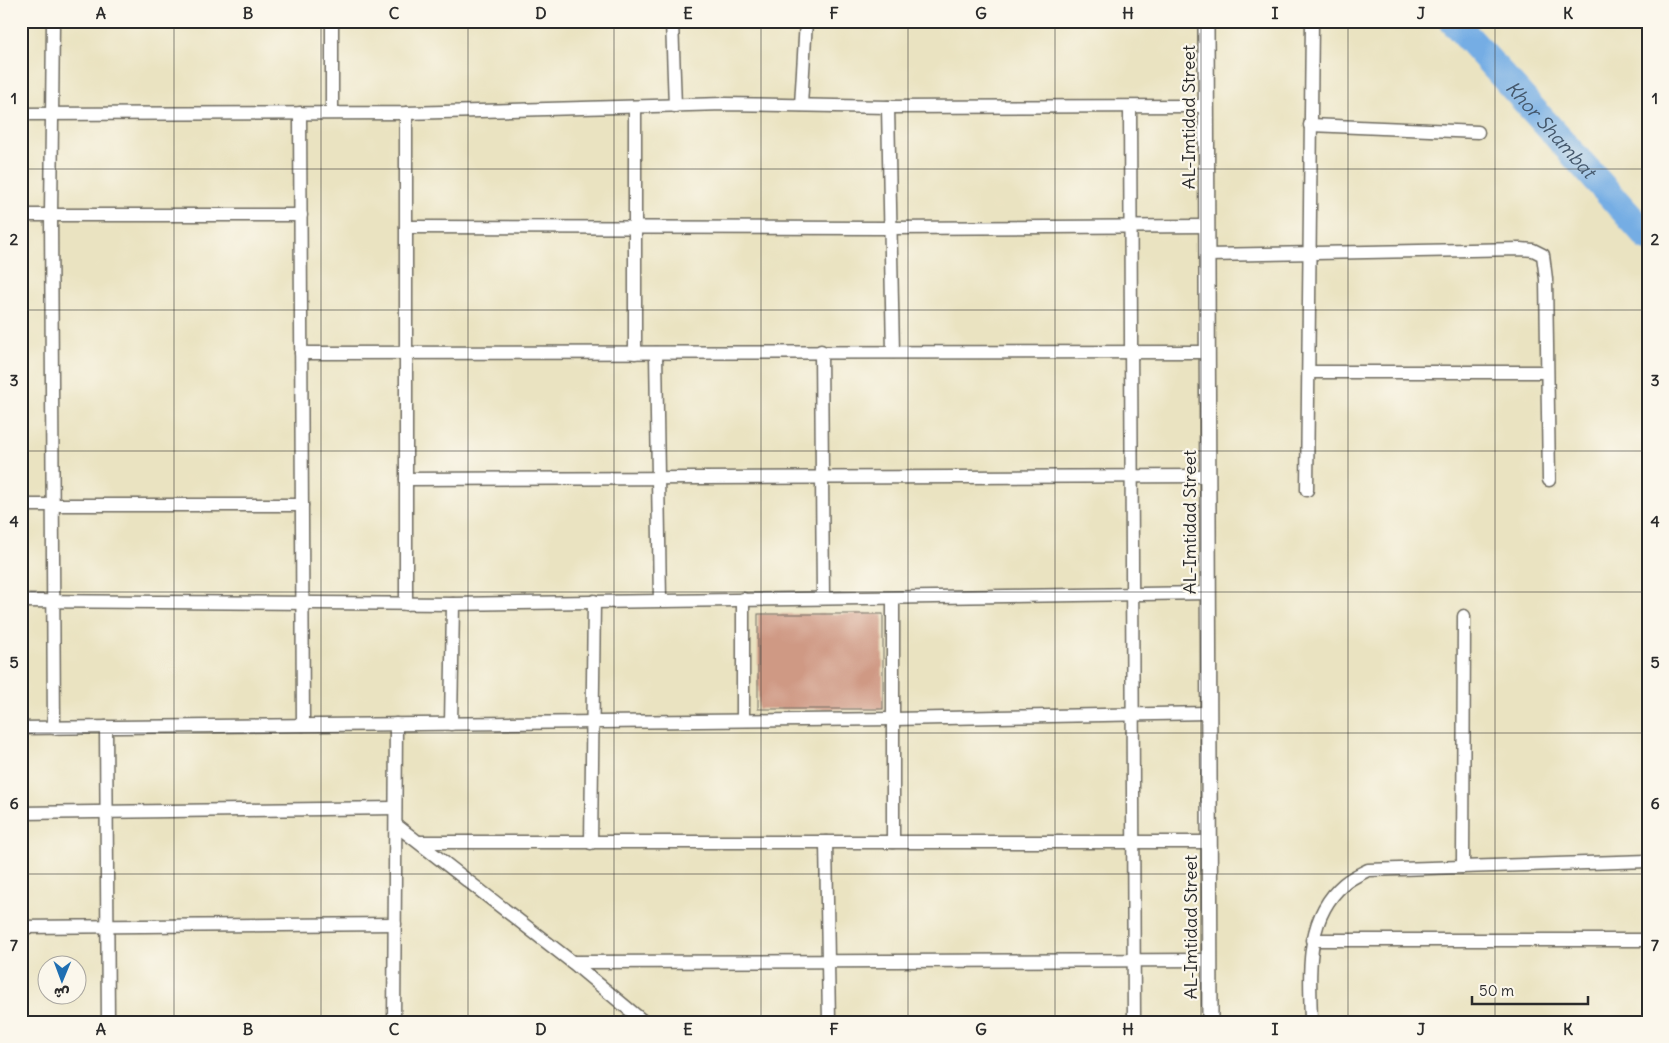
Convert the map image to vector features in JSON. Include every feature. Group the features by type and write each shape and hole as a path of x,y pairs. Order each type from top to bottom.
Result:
{"street":[{"path":"53,21 51,215 54,728"},
{"path":"332,21 332,112"},
{"path":"672,21 675,106"},
{"path":"801,105 806,21"},
{"name":"AL-Imtidad Street","path":"1206,21 1210,1022"},
{"path":"1307,490 1308,255 1312,21"},
{"path":"21,114 406,113 675,106 801,105 888,107 1207,106"},
{"path":"1130,106 1134,1022"},
{"path":"635,107 635,353"},
{"path":"888,107 893,352"},
{"path":"300,113 303,725"},
{"path":"406,113 406,604"},
{"path":"1310,125 1478,132"},
{"path":"21,215 301,215"},
{"path":"406,227 890,228 1207,226"},
{"path":"1207,255 1308,255 1533,250 1543,254 1545,262 1549,480"},
{"path":"821,351 824,598"},
{"path":"301,353 1207,352"},
{"path":"656,353 660,600"},
{"path":"1309,372 1546,372"},
{"path":"406,479 1208,476"},
{"path":"21,505 302,505"},
{"path":"21,601 453,604 1208,593"},
{"path":"743,599 743,720"},
{"path":"893,599 893,842"},
{"path":"591,843 594,601"},
{"path":"452,724 453,604"},
{"path":"1463,867 1464,616"},
{"path":"21,728 893,719 1208,713"},
{"path":"394,1022 396,724"},
{"path":"106,727 108,1022"},
{"path":"21,812 395,808"},
{"path":"396,825 572,962 644,1022"},
{"path":"420,842 1209,842"},
{"path":"826,842 829,1022"},
{"path":"1311,1022 1312,940 1325,907 1344,884 1368,870 1648,861"},
{"path":"21,927 395,924"},
{"path":"1312,940 1648,940"},
{"path":"572,962 1210,960"}],"building":[{"path":"758,614 883,614 883,709 758,709"}],"waterway":[{"name":"Khor Shambat","path":"1453,21 1648,237"}]}
